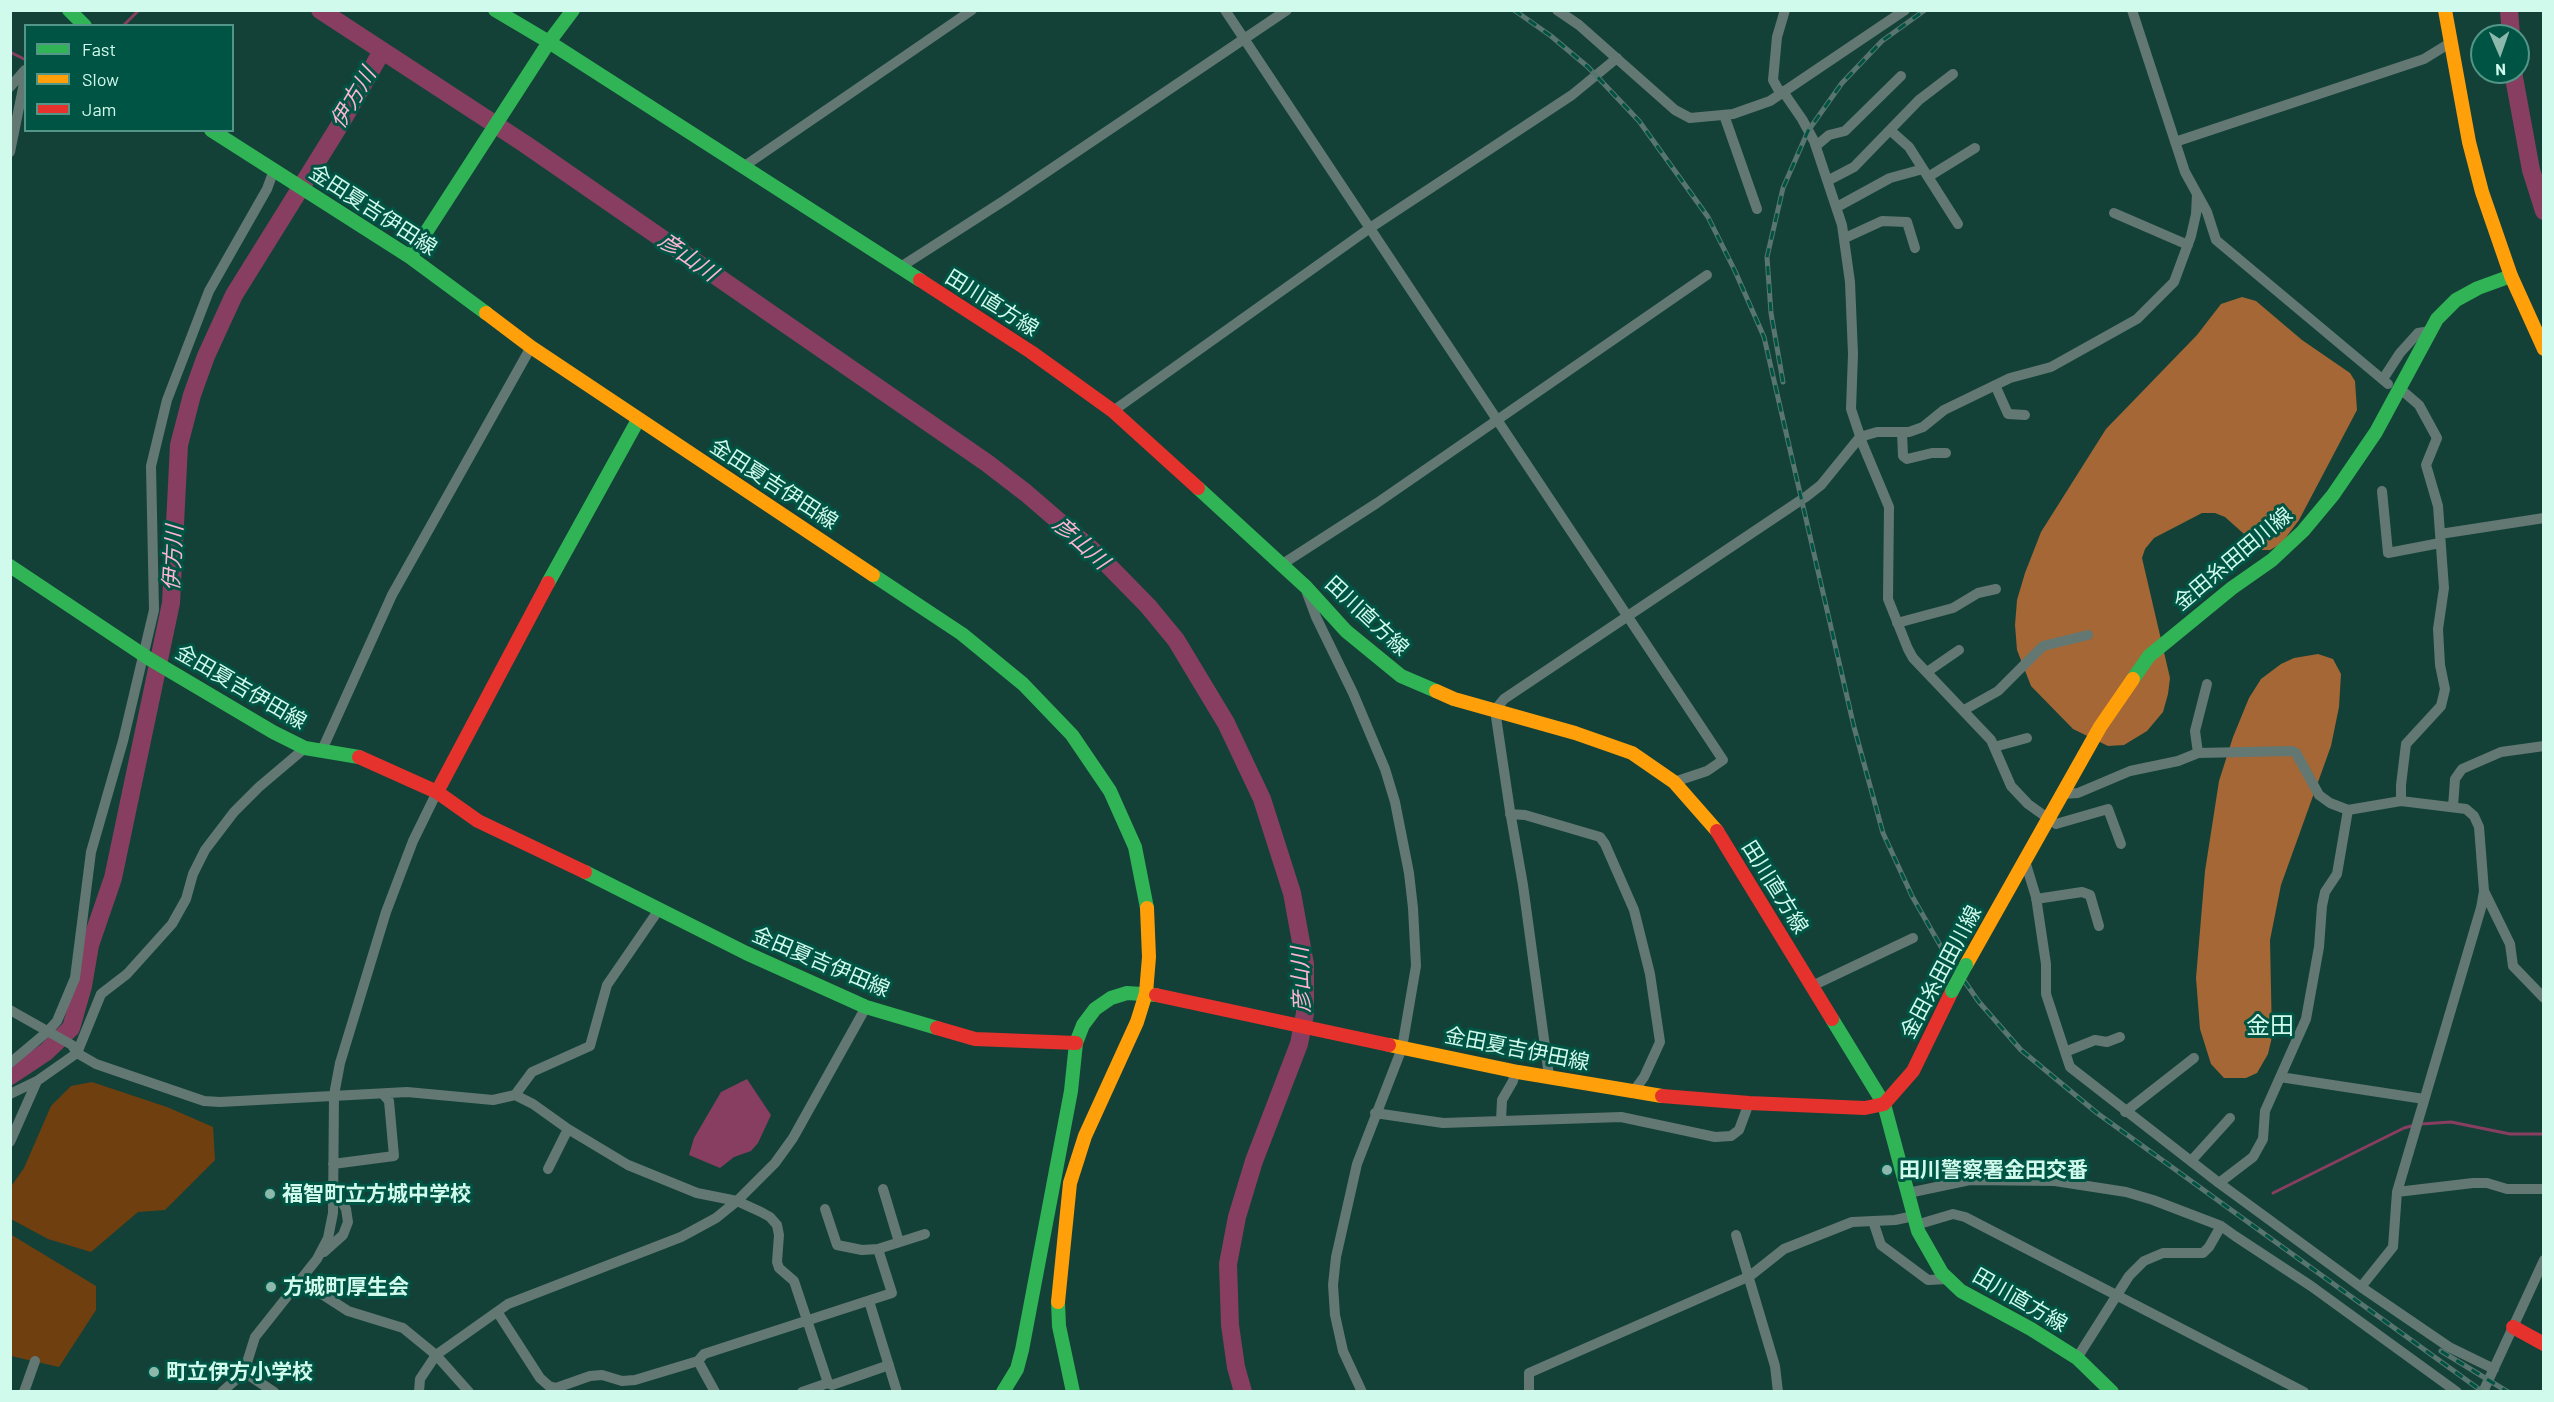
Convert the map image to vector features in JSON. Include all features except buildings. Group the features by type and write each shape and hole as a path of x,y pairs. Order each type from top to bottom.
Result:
{"main road":[{"path":"69,10 83,24"},
{"name":"田川直方線","path":"495,10 549,42 1031,352 1113,411 1306,587 1346,631 1401,676 1454,699 1632,753 1674,782 1716,830 1884,1104 1915,1220 1942,1273 1960,1291 2031,1329 2077,1358 2112,1392"},
{"path":"414,251 549,42 573,10"},
{"path":"2445,10 2469,142 2482,192 2511,276 2544,349"},
{"name":"金田夏吉伊田線","path":"214,132 323,201 414,251 531,347 962,634 1023,684 1072,735 1110,790 1135,847 1144,887 1153,994 1137,1022 1085,1136 1070,1183 1058,1296 1059,1326 1073,1392"},
{"name":"金田糸田田川線","path":"1884,1104 1913,1071 1966,965 2100,727 2149,656 2232,588 2272,560 2303,531 2333,495 2376,432 2437,319 2456,300 2478,288 2511,276"},
{"path":"437,792 465,742 506,658 638,420"},
{"name":"金田夏吉伊田線","path":"10,566 147,657 273,732 305,748 360,757 437,792 478,821 660,908 746,953 866,1007 975,1039 1076,1043 1083,1025 1095,1009 1111,998 1128,993 1153,994 1515,1071 1633,1092 1749,1103 1865,1108 1884,1104"},
{"path":"1003,1392 1017,1370 1022,1350 1068,1110 1076,1043"},
{"path":"2513,1327 2528,1333 2544,1344"}],"street":[{"path":"742,167 972,10"},
{"path":"1225,10 1722,760 1707,771 1674,782"},
{"path":"899,268 1005,200 1287,10"},
{"path":"1557,10 1579,25 1674,110 1690,118 1724,116 1770,101 1905,10"},
{"path":"1785,10 1777,37 1773,80 1802,119 1816,146 1829,180 1845,238 1852,323 1851,409 1889,507 1888,599 1897,622 1908,649 1990,740 2011,786 2028,804 2056,824 2108,809 2121,844"},
{"path":"2132,10 2185,172 2207,212 2216,240 2386,381 2400,353 2418,333 2431,331"},
{"path":"2175,142 2424,59 2450,43"},
{"path":"1113,411 1370,228 1572,95 1617,58"},
{"path":"1829,180 1854,167 1919,100 1953,74"},
{"path":"10,87 24,75"},
{"path":"10,152 24,75"},
{"path":"1816,146 1830,135 1845,131 1901,76"},
{"path":"1724,116 1757,209"},
{"path":"1892,130 1909,147 1958,224"},
{"path":"1837,207 1890,178 1926,173 1975,148"},
{"path":"10,1063 50,1034 75,978 91,852 147,657 154,609 151,466 166,400 209,291 277,172"},
{"path":"1549,1076 1523,885 1495,710 1504,699 1808,496 1821,484 1860,437 1877,432 1909,432 1923,427 1944,410 2010,378 2050,367 2137,319 2174,282 2188,245 2196,214 2197,194"},
{"path":"2114,213 2188,245"},
{"path":"1845,238 1882,221 1907,222 1915,248"},
{"path":"1281,565 1377,503 1707,275"},
{"path":"322,750 392,595 531,347"},
{"path":"1995,385 2008,414 2025,415"},
{"path":"2401,801 2406,744 2441,706 2445,689 2440,665 2438,629 2444,588 2438,507 2426,465 2437,438 2419,405 2405,393"},
{"path":"1902,432 1903,456 1907,459 1932,453 1946,453"},
{"path":"2382,491 2388,553 2440,538 2544,518"},
{"path":"1306,587 1316,616 1353,693 1385,769 1395,802 1409,873 1416,966 1392,1077 1357,1164 1336,1257 1333,1285 1335,1315 1343,1351 1362,1392"},
{"path":"1897,622 1953,608 1978,593 1996,589"},
{"path":"1964,710 1998,691 2043,646 2088,635"},
{"path":"1927,672 1959,650"},
{"path":"2198,753 2195,731 2207,684"},
{"path":"1994,747 2027,738"},
{"path":"2452,807 2455,779 2462,769 2500,752 2544,746"},
{"path":"10,1094 37,1081 74,1049 101,994 127,974 172,924 186,899 193,874 205,850 234,812 259,787 305,748"},
{"path":"2062,794 2078,793 2130,771 2178,761 2198,753 2292,751 2296,753 2319,795 2330,803 2348,810 2401,801 2466,809 2474,816 2479,827 2484,891 2481,908 2397,1192 2393,1247 2361,1287"},
{"path":"222,1392 244,1372 255,1337 316,1259 325,1244 331,1226 334,1095 348,1033 386,912 413,841 437,792"},
{"path":"2219,1183 2253,1156 2263,1138 2265,1111 2306,1019 2319,947 2322,906 2325,892 2337,874 2348,810"},
{"path":"1510,814 1525,815 1600,837 1605,844 1634,910 1650,974 1660,1042 1644,1077 1633,1092"},
{"path":"2025,861 2036,899 2046,964 2046,994 2070,1067 2125,1112 2361,1287 2449,1347 2494,1369"},
{"path":"2484,891 2510,944 2512,966 2544,998"},
{"path":"2036,899 2082,892 2090,895 2099,926"},
{"path":"10,1010 96,1065 204,1101 407,1092 493,1100 514,1095 532,1072 590,1046 607,985 660,908"},
{"path":"1812,986 1913,938"},
{"path":"419,1392 420,1379 436,1355 508,1304 681,1237 716,1218 737,1201 775,1163 793,1138 866,1007"},
{"path":"2065,1052 2094,1040 2107,1042 2120,1038"},
{"path":"2125,1112 2194,1058"},
{"path":"1501,1121 1502,1100 1513,1081 1515,1071"},
{"path":"2280,1077 2424,1099"},
{"path":"10,1142 37,1081"},
{"path":"333,1164 394,1156 389,1101 382,1094"},
{"path":"514,1095 533,1104 568,1129 628,1165 697,1193 737,1201 770,1217 777,1225 779,1234 777,1262 779,1268 794,1281 831,1386"},
{"path":"1376,1113 1443,1123 1621,1117 1716,1137 1731,1136 1739,1130 1749,1103"},
{"path":"2190,1161 2230,1118"},
{"path":"548,1169 568,1129"},
{"path":"1908,1193 1970,1180 2055,1181 2126,1192 2153,1200 2221,1226 2311,1286 2457,1392"},
{"path":"2397,1192 2472,1182 2487,1183 2507,1189 2544,1189"},
{"path":"316,1259 343,1235 348,1222 346,1209 333,1184"},
{"path":"883,1189 899,1242"},
{"path":"825,1209 837,1245 862,1250 878,1249 925,1234"},
{"path":"1529,1392 1529,1373 1750,1276 1784,1249 1852,1222 1915,1220 1953,1214 1965,1217 2304,1392"},
{"path":"1873,1221 1881,1245 1928,1280 1948,1279"},
{"path":"2077,1358 2129,1276 2144,1261 2163,1253 2203,1253 2221,1226"},
{"path":"1736,1235 1776,1366 1778,1392"},
{"path":"498,1313 540,1378 549,1386 556,1388 590,1376 602,1375 622,1381 635,1380 698,1361 704,1354 892,1293 878,1249"},
{"path":"2483,1392 2544,1260"},
{"path":"300,1280 348,1311 403,1328 436,1355 469,1392"},
{"path":"869,1301 897,1392"},
{"path":"24,1392 35,1361"},
{"path":"698,1361 716,1392"},
{"path":"802,1392 831,1386 889,1365"},
{"path":"244,1372 274,1392"}],"shaded area":[{"path":"2242,297 2256,301 2302,340 2350,373 2355,381 2357,410 2299,520 2281,544 2270,550 2262,550 2225,517 2215,513 2202,513 2154,538 2145,549 2142,558 2170,678 2168,694 2163,712 2147,731 2124,745 2108,746 2073,729 2031,686 2017,650 2015,625 2017,600 2025,573 2041,532 2106,429 2197,335 2221,304"},
{"path":"2318,654 2333,659 2341,674 2339,707 2331,746 2281,885 2270,940 2272,1037 2268,1054 2257,1073 2246,1078 2224,1078 2211,1064 2200,1029 2196,978 2205,871 2219,781 2249,698 2261,679 2281,664 2294,658"},
{"path":"747,1079 771,1115 758,1143 751,1151 734,1157 720,1168 689,1155 694,1138 721,1092"},
{"path":"92,1082 167,1107 213,1127 215,1160 165,1210 138,1212 91,1252 48,1239 11,1219 10,1188 24,1168 51,1106 71,1086"},
{"path":"10,1234 96,1286 96,1310 59,1367 11,1356"}],"waterway":[{"path":"125,24 139,10"},
{"name":"彦山川","path":"320,10 525,144 987,463 1098,555 1148,606 1176,640 1226,723 1262,799 1292,893 1305,964 1305,1013 1299,1044 1254,1161 1237,1217 1228,1264 1230,1325 1236,1367 1243,1392"},
{"path":"2509,10 2510,24"},
{"name":"伊方川","path":"10,1076 46,1052 71,1028 83,986 90,945 113,878 171,603 179,445 192,395 206,356 234,295 341,123 382,51"},
{"path":"10,52 24,59"},
{"path":"2515,84 2531,170 2544,211"},
{"path":"2421,1124 2451,1122 2510,1134 2544,1134"},
{"path":"2273,1193 2404,1128 2415,1125"}],"railway":[{"path":"1514,10 1551,36 1588,67 1639,121 1708,217 1735,271 1764,337 1854,727 1883,833 1912,896 1944,952 1979,1002 2021,1050 2097,1113 2483,1392"},
{"path":"1783,382 1771,313 1767,257 1783,188 1808,131 1842,83 1882,41 1925,10"},
{"path":"2441,1351 2508,1392"}],"traffic: fast":[{"path":"69,10 83,24"},
{"path":"495,10 549,42 920,280"},
{"path":"410,257 549,42 573,10"},
{"path":"214,132 410,257 486,313"},
{"path":"2133,679 2149,656 2232,588 2272,560 2303,531 2333,495 2376,432 2437,319 2456,300 2478,288 2511,276"},
{"path":"548,583 638,420"},
{"path":"1198,488 1306,587 1346,631 1401,676 1436,691"},
{"path":"10,566 148,658 273,732 305,748 359,757"},
{"path":"873,575 962,634 1023,684 1072,735 1110,791 1135,847 1147,908"},
{"path":"585,872 746,953 866,1007 937,1028"},
{"path":"1952,991 1966,965"},
{"path":"1003,1392 1017,1369 1022,1350 1071,1091 1076,1043 1083,1025 1095,1009 1111,998 1127,993 1156,995"},
{"path":"1832,1019 1884,1104 1918,1231 1942,1273 1961,1291 2031,1329 2077,1358 2112,1392"},
{"path":"1058,1302 1059,1326 1073,1392"}],"traffic: slow":[{"path":"2445,10 2469,142 2482,192 2511,276 2544,349"},
{"path":"486,313 531,347 873,575"},
{"path":"1966,965 2100,727 2133,679"},
{"path":"1436,691 1454,699 1575,733 1632,753 1674,782 1717,831"},
{"path":"1058,1302 1070,1183 1085,1136 1137,1022 1146,993 1149,957 1147,908"},
{"path":"1389,1045 1518,1072 1662,1096"}],"traffic: jam":[{"path":"920,280 1031,352 1113,411 1198,488"},
{"path":"437,792 548,583"},
{"path":"359,757 437,792 478,821 585,872"},
{"path":"1717,831 1832,1019"},
{"path":"1662,1096 1749,1103 1865,1108 1884,1104 1913,1071 1952,991"},
{"path":"1156,995 1389,1045"},
{"path":"937,1028 975,1039 1076,1043"},
{"path":"2513,1327 2544,1344"}],"place":[{"name":"田川警察署金田交番","path":"1887,1170"},
{"name":"福智町立方城中学校","path":"270,1194"},
{"name":"方城町厚生会","path":"271,1287"},
{"name":"町立伊方小学校","path":"154,1372"}],"district":[{"name":"金田","path":"2270,1026"}]}
